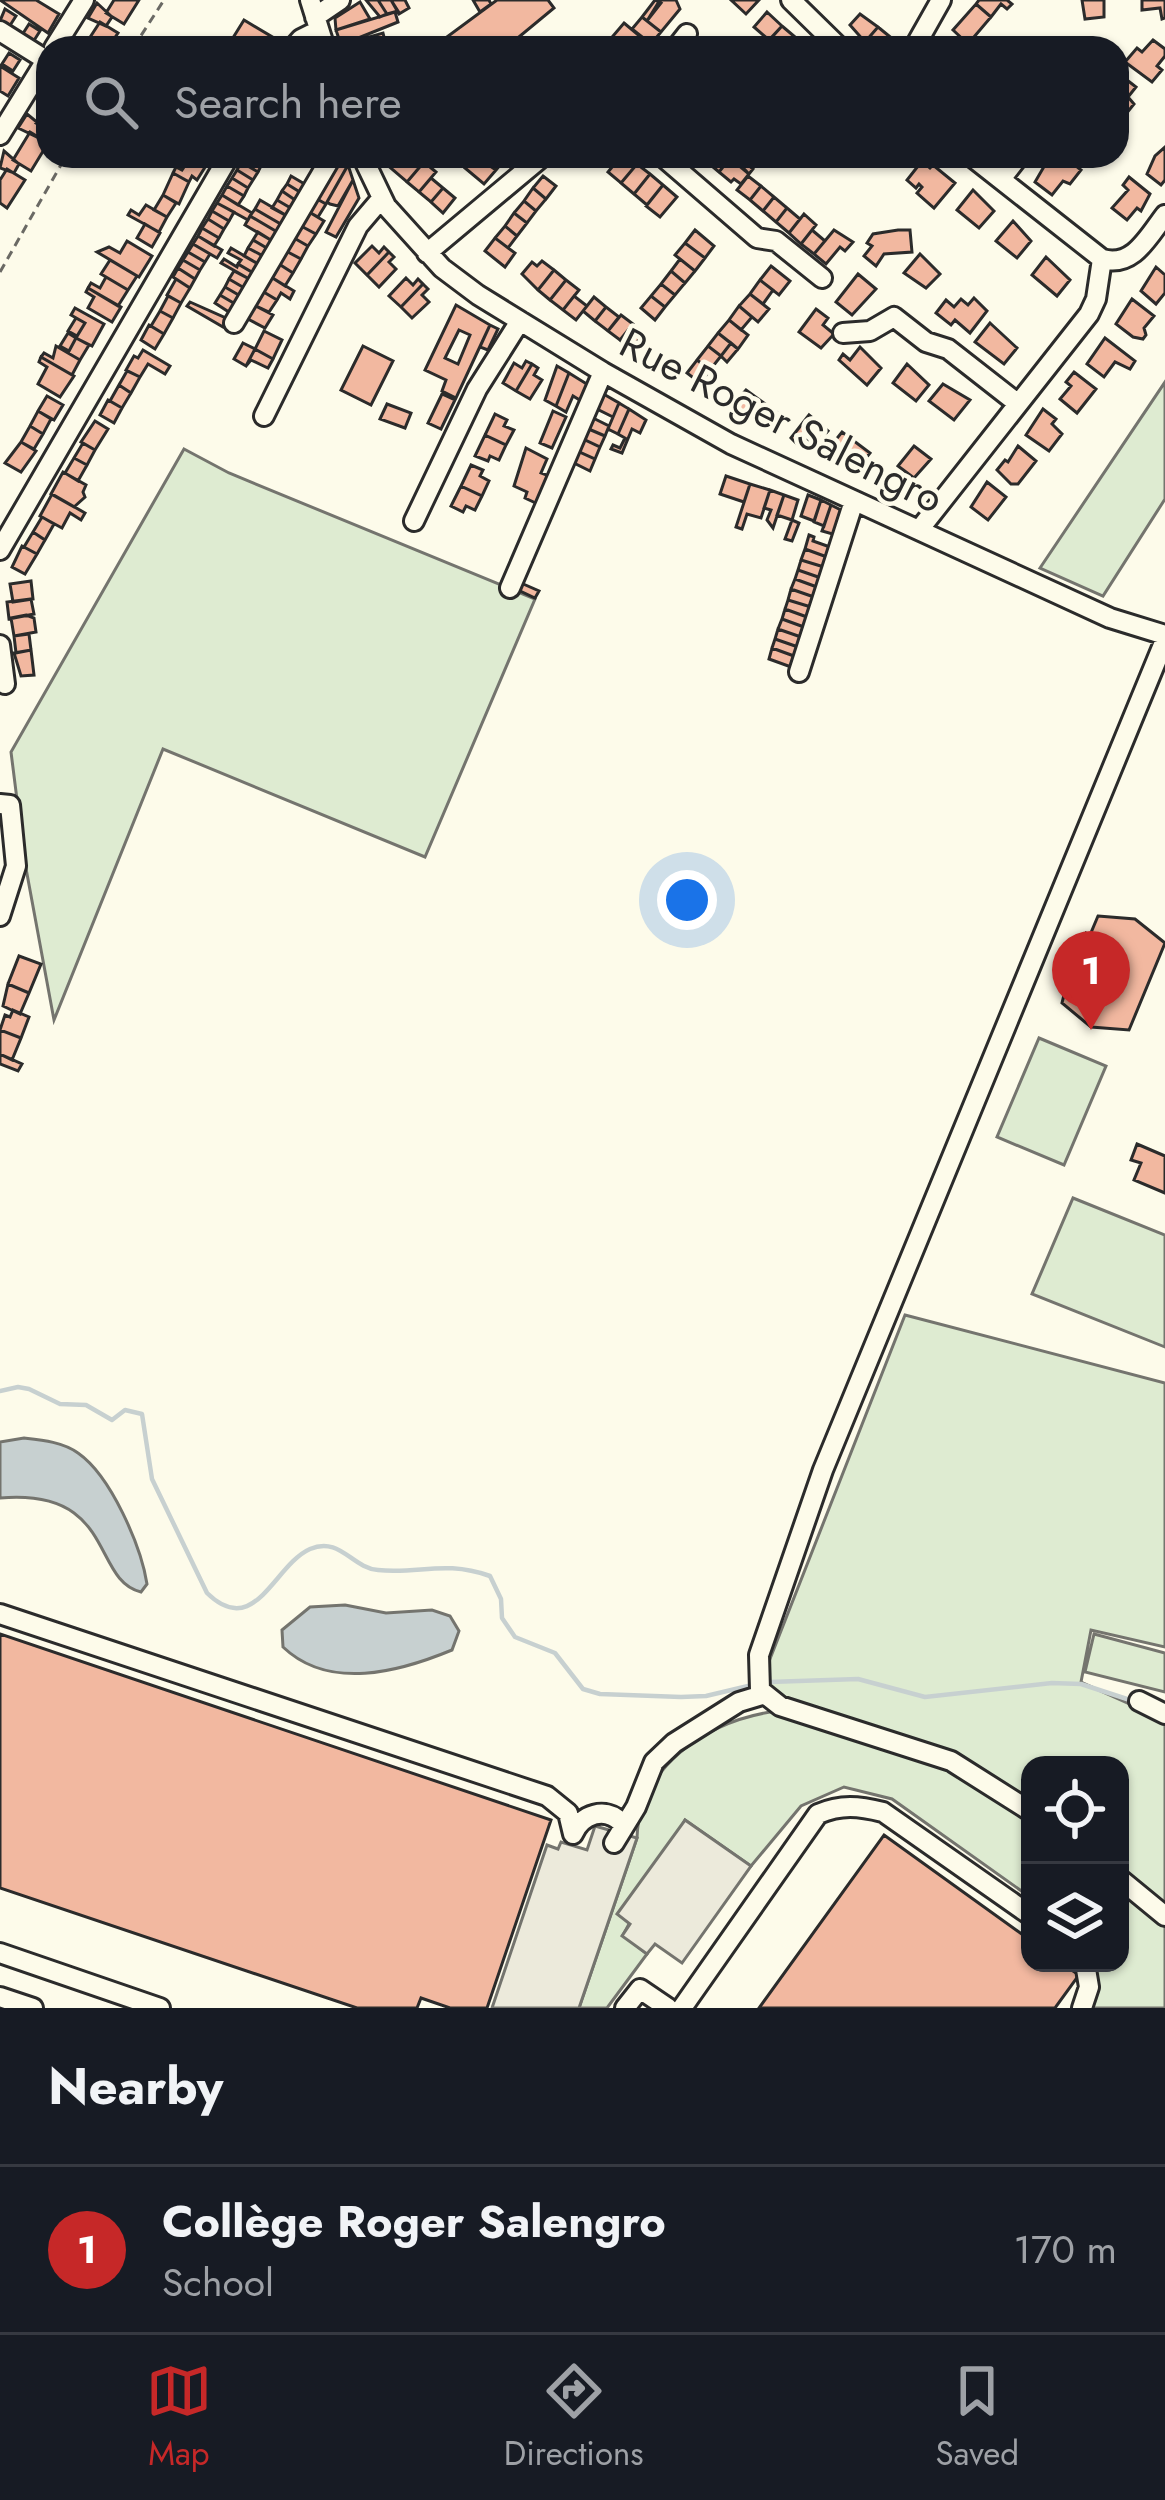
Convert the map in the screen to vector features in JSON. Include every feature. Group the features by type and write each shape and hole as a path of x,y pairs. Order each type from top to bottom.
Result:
{"street":[{"path":"61,36 84,0"},
{"path":"317,24 340,0"},
{"path":"791,0 828,36"},
{"path":"921,36 941,0"},
{"path":"0,32 36,49"},
{"path":"0,134 36,76"},
{"path":"0,550 8,514 222,168"},
{"path":"234,323 325,168"},
{"name":"Rue Roger Salengro","path":"367,168 381,199 427,253 467,288 685,421 1110,618 1165,637"},
{"path":"427,253 529,168"},
{"path":"676,168 757,238 776,241 822,278"},
{"path":"986,168 1102,260 1118,262 1135,253 1165,215"},
{"path":"1000,179 1009,168"},
{"path":"264,416 358,226 381,199"},
{"path":"919,530 1089,314 1102,260"},
{"path":"843,334 870,331 894,317 922,339 948,349 1017,403"},
{"path":"414,521 477,389 520,321"},
{"path":"510,588 603,372"},
{"path":"799,672 854,501"},
{"path":"1021,1805 951,1761 780,1706 760,1686 759,1655 823,1471 1165,637"},
{"path":"0,645 5,684"},
{"path":"0,916 16,866 5,805"},
{"path":"0,1614 548,1796 568,1813 573,1834 579,1822 595,1813 615,1816 622,1823"},
{"path":"614,1843 622,1823 636,1807 654,1762 674,1743 760,1686"},
{"path":"1139,1700 1165,1714"},
{"path":"682,2008 818,1814 834,1807 883,1812 1021,1909"},
{"path":"1129,1886 1165,1916"},
{"path":"0,1953 160,2008"},
{"path":"1082,2008 1090,1987 1087,1972"},
{"path":"625,2008 640,1988 668,2008"},
{"path":"0,1997 33,2008"}],"path":[{"path":"141,36 164,0"},
{"path":"0,272 59,168"}],"green space":[{"path":"1165,382 1165,499 1103,596 1040,568"},
{"path":"184,449 229,473 535,599 425,857 163,749 54,1020 25,863 11,752"},
{"path":"1039,1038 1106,1066 1064,1165 997,1137"},
{"path":"1073,1198 1165,1235 1165,1347 1032,1294"},
{"path":"905,1315 1165,1383 1165,1647 1091,1630 1081,1682 1165,1720 1165,2008 1092,2008 1096,1972 1129,1972 1129,1756 1021,1756 1021,1891 892,1799 844,1787 801,1806 751,1866 685,1820 623,1935 647,1954 607,2008 579,2008 649,1790 680,1752 700,1738 770,1712 768,1664"},
{"path":"1094,1634 1165,1653 1165,1692 1085,1672"}],"shaded area":[{"path":"24,1438 72,1449 102,1478 138,1551 147,1584 141,1592 125,1584 82,1520 64,1507 37,1499 0,1498 0,1442"},
{"path":"345,1605 386,1613 432,1610 450,1616 459,1631 452,1650 410,1665 365,1673 321,1669 283,1647 282,1630 310,1607"},
{"path":"685,1820 751,1866 682,1963 655,1944 647,1954 622,1936 630,1924 617,1914"},
{"path":"595,1826 637,1838 579,2008 492,2008 547,1845 558,1849 561,1842 587,1850"}],"building":[{"path":"0,0 36,0 59,14 48,33"},
{"path":"114,0 139,0 124,24 106,13"},
{"path":"366,0 378,0 387,14 380,17"},
{"path":"378,0 391,0 398,11 387,14"},
{"path":"391,0 405,0 409,8 399,14"},
{"path":"473,0 489,0 491,4 480,12"},
{"path":"497,0 548,0 554,8 520,36 448,36"},
{"path":"655,0 661,3 647,21 642,17"},
{"path":"660,0 676,0 680,9 661,32 647,21"},
{"path":"731,0 759,0 746,14"},
{"path":"979,0 1012,4 1007,9 1001,4 991,17 976,4"},
{"path":"1082,0 1104,0 1104,17 1085,19"},
{"path":"1142,0 1165,0 1165,18 1160,8 1142,10"},
{"path":"360,2 370,19 336,30 335,18"},
{"path":"97,3 112,17 106,26 88,18"},
{"path":"976,4 991,17 975,36 959,36 953,30"},
{"path":"5,9 16,16 9,27 0,21"},
{"path":"395,12 398,22 363,36 338,36 336,30"},
{"path":"767,12 782,26 773,36 764,36 754,27"},
{"path":"860,14 878,27 870,36 860,36 850,25"},
{"path":"642,17 661,32 641,36 632,29"},
{"path":"244,20 271,36 234,36"},
{"path":"100,22 118,33 116,36 91,36"},
{"path":"624,23 640,36 613,36"},
{"path":"29,24 40,31 33,42 22,35"},
{"path":"782,26 794,36 773,36"},
{"path":"1153,40 1165,49 1157,66 1162,70 1152,82 1129,65 1137,48 1142,52"},
{"path":"9,53 20,60 13,71 2,64"},
{"path":"0,66 19,78 8,96 0,91"},
{"path":"27,114 36,121 36,137 18,128"},
{"path":"30,132 36,136 36,163 31,171 13,160"},
{"path":"1165,147 1165,180 1161,185 1147,174"},
{"path":"4,151 19,164 14,173 0,168"},
{"path":"176,168 204,168 197,180 192,176 189,182 173,173"},
{"path":"251,168 258,172 253,180 237,170"},
{"path":"335,168 346,168 326,204 317,199"},
{"path":"349,168 353,180 338,206 327,202"},
{"path":"391,168 419,168 407,182"},
{"path":"419,168 436,172 419,192 407,182"},
{"path":"465,168 496,170 484,184"},
{"path":"611,168 634,168 621,183 608,172"},
{"path":"634,168 650,174 634,194 621,183"},
{"path":"742,168 749,174 741,184 719,172"},
{"path":"916,168 937,168 955,183 934,208 917,193 922,187 907,180"},
{"path":"1043,168 1081,170 1052,195 1035,182"},
{"path":"7,169 25,180 7,208 0,203 0,180"},
{"path":"237,170 253,180 248,188 232,178"},
{"path":"173,173 189,182 179,204 163,195"},
{"path":"650,174 663,185 647,205 634,194"},
{"path":"291,176 308,186 303,194 287,184"},
{"path":"543,176 556,186 546,199 533,188"},
{"path":"748,176 761,186 750,200 737,190"},
{"path":"1129,177 1150,194 1141,211 1137,208 1127,220 1112,208 1128,190 1123,185"},
{"path":"232,178 248,188 244,196 227,186"},
{"path":"431,178 443,188 431,202 419,192"},
{"path":"353,180 359,198 336,237 326,232"},
{"path":"287,184 303,194 298,202 282,191"},
{"path":"663,185 677,197 660,217 646,206"},
{"path":"227,186 244,196 238,205 222,195"},
{"path":"761,186 774,197 763,211 750,200"},
{"path":"443,188 455,198 443,213 431,202"},
{"path":"533,188 546,199 536,211 524,201"},
{"path":"973,190 994,211 979,228 957,210"},
{"path":"282,191 298,202 294,210 277,200"},
{"path":"163,195 176,203 167,217 154,210"},
{"path":"222,195 252,213 248,220 217,203"},
{"path":"774,197 787,208 776,222 763,211"},
{"path":"317,199 326,204 318,217 309,212"},
{"path":"260,200 289,217 284,226 255,209"},
{"path":"277,200 294,210 289,217 272,208"},
{"path":"524,201 536,211 527,223 514,213"},
{"path":"217,203 234,212 229,221 212,211"},
{"path":"146,205 167,217 159,232 128,215 131,210 139,215"},
{"path":"787,208 800,219 789,233 776,222"},
{"path":"255,209 284,226 279,233 250,216"},
{"path":"212,211 229,221 224,229 208,219"},
{"path":"309,212 324,221 316,234 301,226"},
{"path":"514,213 527,223 517,236 505,226"},
{"path":"804,214 816,225 801,244 789,233"},
{"path":"250,216 279,233 274,242 245,225"},
{"path":"208,219 224,229 219,238 202,228"},
{"path":"1013,221 1031,241 1017,258 996,241"},
{"path":"145,224 160,233 152,247 137,238"},
{"path":"301,226 316,234 308,246 294,238"},
{"path":"505,226 517,236 508,248 495,238"},
{"path":"202,228 219,238 214,246 198,236"},
{"path":"695,230 714,246 705,258 685,243"},
{"path":"812,230 825,241 814,254 801,244"},
{"path":"834,230 853,242 845,251 840,247 826,264 814,254"},
{"path":"910,230 912,252 884,254 876,266 864,256 872,246 867,243 873,234"},
{"path":"258,232 274,242 270,250 253,240"},
{"path":"198,236 222,250 217,258 193,244"},
{"path":"294,238 308,246 301,259 286,251"},
{"path":"495,238 515,253 505,267 485,251"},
{"path":"253,240 270,250 265,257 248,248"},
{"path":"127,241 152,256 139,277 97,252 109,247 120,253"},
{"path":"685,243 705,258 695,271 675,255"},
{"path":"193,244 210,254 205,262 188,252"},
{"path":"372,246 379,253 384,247 389,252 367,275 355,263"},
{"path":"231,248 260,265 255,274 238,264 241,260 228,253"},
{"path":"248,248 265,257 260,265 244,256"},
{"path":"286,251 301,259 293,273 279,264"},
{"path":"188,252 205,262 200,270 183,260"},
{"path":"389,252 394,257 389,262 396,269 379,287 367,275"},
{"path":"920,254 940,274 926,288 904,273"},
{"path":"1046,257 1070,280 1057,296 1032,275"},
{"path":"224,259 255,274 251,280 221,263"},
{"path":"680,259 695,271 685,283 671,271"},
{"path":"110,260 137,276 128,290 101,274"},
{"path":"183,260 200,270 195,279 178,268"},
{"path":"542,261 554,270 538,290 522,274 532,262 537,266"},
{"path":"279,264 293,273 285,286 271,277"},
{"path":"771,266 790,281 779,295 760,280"},
{"path":"1156,267 1165,275 1165,293 1156,304 1141,291"},
{"path":"178,268 195,279 190,288 173,277"},
{"path":"554,270 566,280 550,300 538,290"},
{"path":"234,271 251,280 246,289 229,279"},
{"path":"671,271 685,283 675,295 661,284"},
{"path":"858,274 876,289 852,315 836,302"},
{"path":"106,277 128,290 118,306 88,288 91,283 100,288"},
{"path":"271,277 294,291 290,299 281,293 277,300 262,291"},
{"path":"406,278 413,285 418,279 423,284 401,307 389,296"},
{"path":"176,279 190,288 181,303 167,295"},
{"path":"229,279 246,289 242,297 225,287"},
{"path":"566,280 579,290 563,310 550,300"},
{"path":"760,280 773,290 763,304 750,294"},
{"path":"423,284 428,289 422,295 429,302 412,318 401,307"},
{"path":"661,284 675,295 665,307 651,296"},
{"path":"225,287 242,297 237,305 220,295"},
{"path":"88,288 121,307 112,322 88,308 94,297 86,292"},
{"path":"262,291 277,300 269,312 254,305"},
{"path":"750,294 769,309 758,322 739,306"},
{"path":"220,295 237,305 232,314 215,303"},
{"path":"168,296 181,303 173,318 160,311"},
{"path":"574,296 587,306 576,320 563,310"},
{"path":"651,296 665,307 655,320 641,308"},
{"path":"594,297 606,307 595,321 583,311"},
{"path":"974,298 987,311 970,333 936,313 946,300 954,307 961,299 968,305"},
{"path":"1132,299 1154,316 1144,328 1143,339 1116,324"},
{"path":"190,302 228,319 223,327 187,306"},
{"path":"254,305 273,315 265,328 246,318"},
{"path":"456,305 490,325 456,398 442,391 446,380 425,370","holes":["459,330 470,335 458,364 445,358"]},
{"path":"739,306 752,317 741,330 729,320"},
{"path":"606,307 619,317 608,331 595,321"},
{"path":"75,308 104,324 92,346 76,338 85,323 71,315"},
{"path":"816,309 828,318 823,325 834,334 821,348 799,332"},
{"path":"160,311 173,318 164,334 151,326"},
{"path":"621,315 633,324 620,340 608,331"},
{"path":"76,318 85,323 77,336 68,331"},
{"path":"729,320 748,335 738,349 718,333"},
{"path":"990,323 1017,348 1004,364 975,342"},
{"path":"149,325 164,334 155,349 141,340"},
{"path":"490,325 498,329 488,350 480,347"},
{"path":"631,327 642,336 631,350 620,340"},
{"path":"264,331 282,340 273,359 255,349"},
{"path":"68,333 76,338 69,351 60,346"},
{"path":"718,333 731,343 721,356 708,346"},
{"path":"76,338 89,345 80,360 68,353"},
{"path":"1105,338 1135,361 1130,369 1115,362 1104,377 1087,364"},
{"path":"243,343 255,349 246,366 234,359"},
{"path":"731,343 738,349 727,362 721,356"},
{"path":"56,346 80,360 72,375 41,357 44,353 53,358"},
{"path":"363,346 393,361 371,405 341,390"},
{"path":"708,346 721,356 710,370 697,360"},
{"path":"860,347 881,368 867,385 839,360 843,354 850,360"},
{"path":"255,349 273,359 268,368 251,360 246,366"},
{"path":"143,350 170,366 165,374 148,364 140,377 126,370"},
{"path":"41,357 74,376 60,397 38,384 47,367 39,362"},
{"path":"697,360 710,370 700,383 687,373"},
{"path":"526,361 532,364 516,391 503,383 514,363 522,368"},
{"path":"532,364 538,368 534,375 542,380 530,399 516,391"},
{"path":"907,364 929,385 916,401 893,383"},
{"path":"557,366 569,373 556,406 545,400"},
{"path":"127,371 140,377 131,393 119,385"},
{"path":"1074,372 1096,389 1077,413 1060,399 1071,386 1066,382"},
{"path":"569,373 590,386 583,402 573,396 566,412 556,406"},
{"path":"943,384 970,400 954,420 929,401"},
{"path":"119,385 131,393 122,408 110,401"},
{"path":"746,390 779,414 765,429 732,406"},
{"path":"600,392 619,403 613,417 593,407"},
{"path":"442,394 455,400 441,429 428,423"},
{"path":"47,396 63,405 54,420 38,411"},
{"path":"108,400 122,408 114,423 100,415"},
{"path":"619,403 629,409 618,434 608,429"},
{"path":"387,404 411,413 405,428 380,419"},
{"path":"629,409 646,420 640,433 632,429 622,453 611,449 613,445 620,448 625,438 618,434"},
{"path":"1043,409 1056,419 1052,424 1062,434 1049,451 1026,435"},
{"path":"38,411 51,419 43,434 30,426"},
{"path":"553,411 566,417 552,448 540,443"},
{"path":"495,414 514,430 506,445 485,435"},
{"path":"809,415 828,431 816,445 804,436 797,444 791,438"},
{"path":"589,416 609,426 605,436 584,427"},
{"path":"95,421 108,429 95,450 81,442"},
{"path":"30,426 43,434 34,449 21,442"},
{"path":"584,427 605,436 600,447 579,437"},
{"path":"842,432 870,453 857,469 845,458 840,464 826,452"},
{"path":"485,435 506,445 499,460 475,456"},
{"path":"579,437 600,447 595,459 573,449"},
{"path":"21,442 36,451 21,472 5,463"},
{"path":"83,443 95,450 87,465 74,458"},
{"path":"914,446 931,459 914,478 898,466"},
{"path":"1018,446 1036,461 1018,484 1011,484 997,470"},
{"path":"526,448 547,459 541,473 552,477 540,505 514,486"},
{"path":"573,449 595,459 590,471 568,460"},
{"path":"74,458 87,465 78,481 65,473"},
{"path":"471,465 483,470 480,476 489,481 482,496 461,486"},
{"path":"63,472 86,485 85,497 74,507 51,494"},
{"path":"726,476 750,484 744,502 720,494"},
{"path":"987,482 1006,497 988,520 971,507"},
{"path":"750,484 770,490 761,518 747,514 742,529 736,527"},
{"path":"461,486 482,496 475,510 466,506 463,512 451,506"},
{"path":"770,490 784,495 773,528 767,520 771,510 764,508"},
{"path":"52,494 85,513 81,520 70,513 62,528 40,516"},
{"path":"784,495 798,500 792,520 777,515"},
{"path":"808,495 821,500 814,521 801,516"},
{"path":"821,500 831,505 824,526 814,522"},
{"path":"831,505 845,512 836,535 822,531"},
{"path":"42,517 54,524 45,540 33,532"},
{"path":"792,520 799,523 792,541 785,539"},
{"path":"33,532 45,540 37,554 24,547"},
{"path":"809,535 830,547 827,557 805,549"},
{"path":"22,546 37,554 25,574 12,567"},
{"path":"805,549 827,557 824,567 801,560"},
{"path":"801,560 824,567 821,578 798,570"},
{"path":"798,570 821,578 817,587 795,579"},
{"path":"795,579 817,587 814,597 791,589"},
{"path":"31,581 33,599 13,602 10,584"},
{"path":"521,583 539,591 535,598 518,590"},
{"path":"791,589 814,597 811,607 788,600"},
{"path":"31,599 34,614 9,619 7,602"},
{"path":"788,600 811,607 807,617 785,609"},
{"path":"785,609 807,617 804,627 782,619"},
{"path":"11,618 34,618 36,632 14,636"},
{"path":"782,619 804,627 801,637 778,629"},
{"path":"778,629 801,637 798,647 775,639"},
{"path":"29,634 31,650 16,653 14,636"},
{"path":"775,639 798,647 794,656 772,648"},
{"path":"772,648 794,656 791,667 769,659"},
{"path":"31,650 34,675 21,676 14,653"},
{"path":"1098,916 1135,919 1165,943 1129,1030 1091,1027 1062,1003 1070,971 1074,973 1086,933 1090,935"},
{"path":"19,956 41,964 29,993 8,984"},
{"path":"8,984 29,993 20,1014 3,1006"},
{"path":"13,1010 29,1017 21,1038 0,1030 5,1015 10,1017"},
{"path":"0,1030 21,1038 12,1060 0,1054"},
{"path":"0,1054 22,1064 18,1071 0,1064"},
{"path":"1137,1144 1165,1156 1165,1193 1134,1180 1141,1163 1131,1160"},
{"path":"0,1634 551,1820 487,2008 450,2008 421,1998 417,2008 357,2008 0,1888"},
{"path":"884,1835 1021,1934 1021,1972 1079,1975 1055,2008 759,2008"}],"waterway":[{"path":"0,1391 29,1389 60,1404 86,1405 112,1420 125,1410 142,1414 152,1479 207,1593 224,1605 251,1604 297,1557 310,1549 330,1547 378,1570 446,1568 490,1576 501,1599 502,1618 515,1637 555,1653 583,1689 600,1694 681,1697 748,1686"},
{"path":"769,1682 858,1679 925,1697 1081,1684 1133,1701"}],"place":[{"name":"Collège Roger Salengro","path":"1091,1030"}]}
